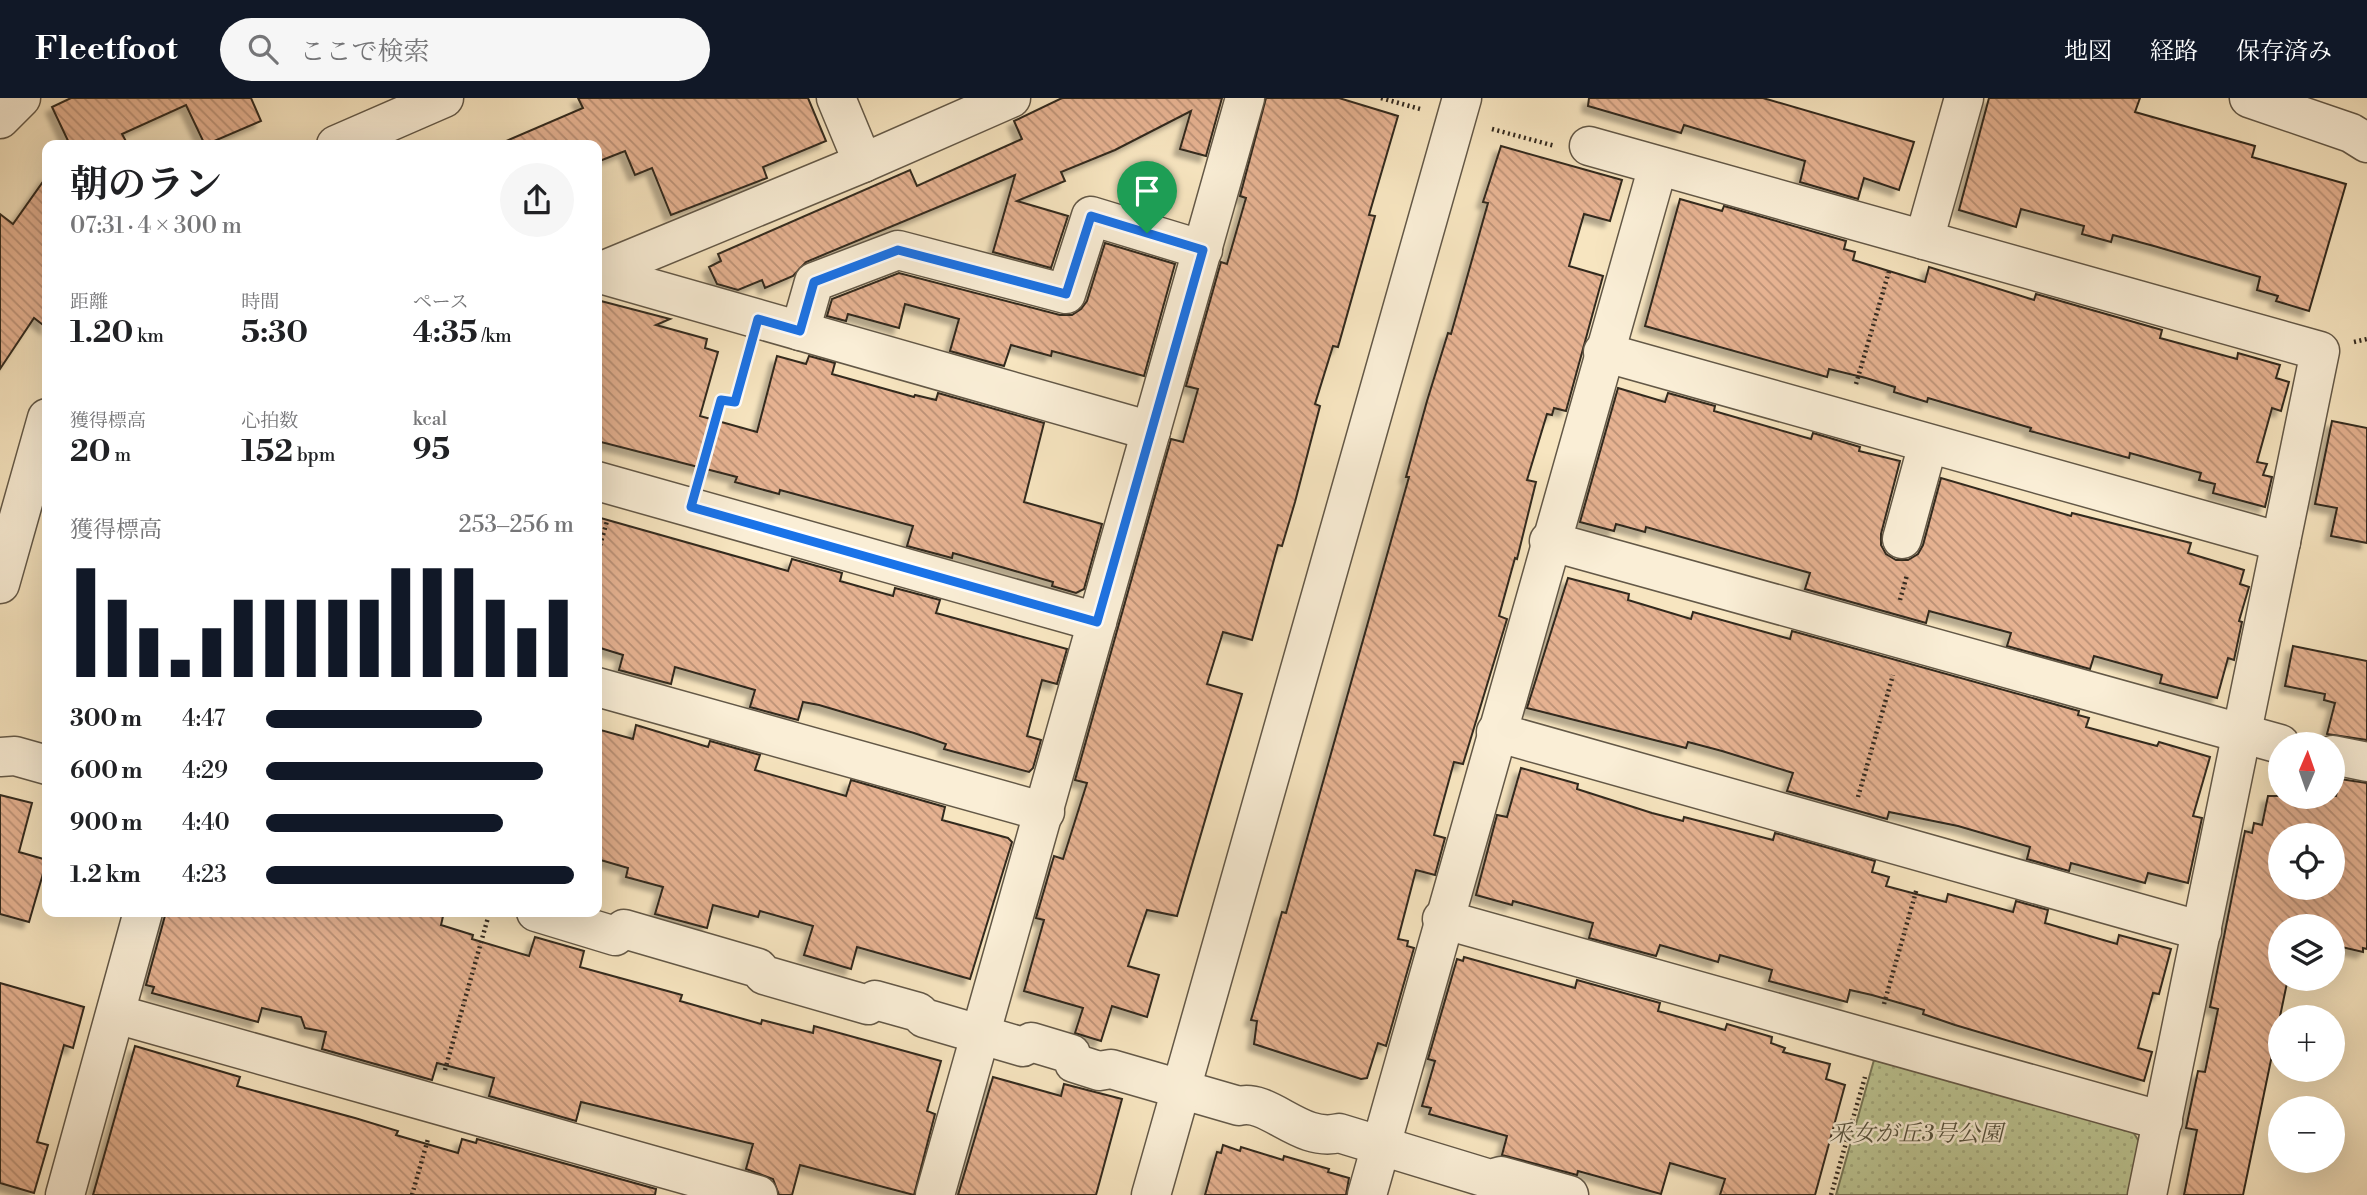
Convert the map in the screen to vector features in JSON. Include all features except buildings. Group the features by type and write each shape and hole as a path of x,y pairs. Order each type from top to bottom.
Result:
{"street":[{"path":"0,119 21,98"},
{"path":"347,140 444,98"},
{"path":"836,98 863,163"},
{"path":"602,271 863,163 1011,98"},
{"path":"935,1195 1245,98"},
{"path":"1151,1195 1462,98"},
{"path":"1912,237 1964,98"},
{"path":"2249,98 2351,133 2367,143"},
{"path":"1589,146 2320,351 2147,1195"},
{"path":"1367,1195 1442,919 1658,166"},
{"path":"800,331 814,282 898,250 1066,294 1091,216 1203,250"},
{"path":"602,274 1152,431"},
{"path":"1603,352 2280,542"},
{"path":"0,584 13,487 42,428"},
{"path":"1902,539 1928,444"},
{"path":"602,482 1097,622"},
{"path":"1549,541 2268,741"},
{"path":"602,688 1045,812"},
{"path":"1496,732 2202,931"},
{"path":"0,757 15,755 42,763"},
{"path":"2345,757 2367,762"},
{"path":"65,1195 143,917"},
{"path":"552,917 615,936 624,929 758,968 764,975 868,1005 875,1000 918,1012 924,1018 1023,1047 1031,1042 1071,1054 1074,1063 1100,1071 1111,1069 1276,1114 1287,1124 1327,1136 1339,1133 1490,1180 1501,1176 1569,1195"},
{"path":"1442,919 2163,1121"},
{"path":"116,1014 758,1195"}],"path":[{"path":"1846,419 1912,237"},
{"path":"691,507 721,400 735,402 758,319"},
{"path":"1848,831 1897,638 1915,544 1902,539"},
{"path":"1831,1195 1926,853"},
{"path":"412,1195 488,917"}],"green space":[{"name":"釆女が丘3号公園","path":"1874,1060 2130,1127 2143,1148 2133,1195 1836,1195"}],"route":[{"path":"1091,216 1147,233 1203,250 1097,622 691,507 721,400 735,402 758,319 800,331 814,282 898,250 911,251 1066,294 1091,216"}]}
